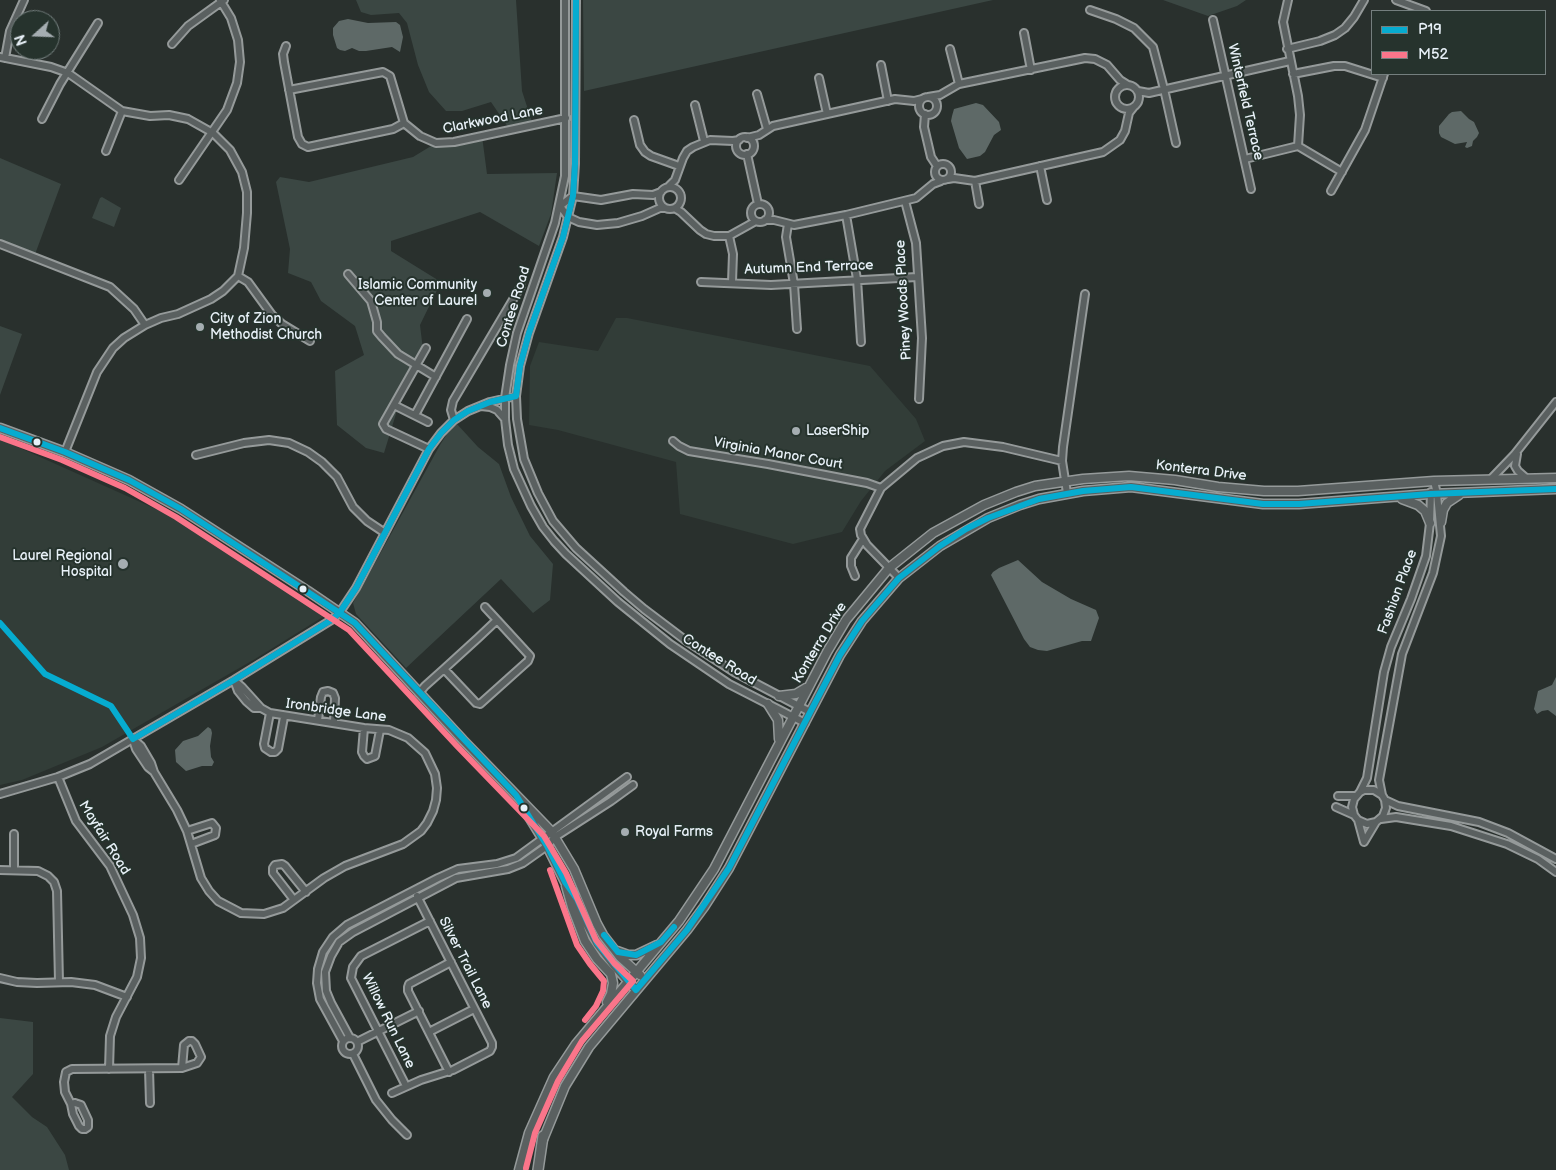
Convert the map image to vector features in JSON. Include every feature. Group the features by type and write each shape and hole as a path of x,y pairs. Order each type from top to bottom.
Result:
{"highway":[{"path":"538,1170 543,1136"}],"main road":[{"path":"0,428 65,452 129,480 181,509 354,623 553,834 574,868 597,924 620,957 645,980"},
{"name":"Konterra Drive","path":"519,1170 529,1133 554,1077 576,1044 679,921 714,869 792,717 846,620 889,568 933,533 984,505 1035,486 1066,481 1129,476 1175,480 1227,488 1298,492 1434,481 1556,478"},
{"name":"Konterra Drive","path":"534,1170 543,1136 565,1086 576,1067 589,1047 704,907 729,868 840,655 862,621 899,578 940,546 988,518 1039,499 1067,493 1130,487 1263,504 1299,504 1468,492 1556,489"},
{"path":"1441,522 1443,510 1447,503 1455,496 1468,492"},
{"path":"1397,497 1418,505 1425,511 1430,523"},
{"path":"779,696 796,694 809,685"},
{"path":"768,704 778,720 780,729 779,743"},
{"path":"516,795 548,846 565,882 577,900 597,943 636,990"},
{"path":"565,882 572,908 585,941 597,959 611,974 613,980 611,994 603,1011"},
{"path":"610,944 618,952 636,955 661,942"}],"street":[{"path":"24,0 10,32 3,57 51,66 68,73 122,111 150,116 169,115 188,120 213,132 230,150 242,172 247,192 244,248 238,276 223,291 211,299 178,314 161,318 145,325 124,338 108,354 97,372 65,452"},
{"name":"Contee Road","path":"565,0 565,176 560,206 517,333 505,398 505,419 510,453 522,490 543,527 566,554 618,602 670,644 729,684 805,724"},
{"name":"Contee Road","path":"576,0 575,164 573,196 563,237 529,333 520,366 516,396 520,440 530,476 541,501 553,521 576,548 644,609 685,640 734,672 810,712"},
{"path":"1288,0 1283,22 1300,115 1298,146"},
{"path":"1287,49 1320,41 1335,35 1345,28 1364,0"},
{"path":"1396,0 1410,9"},
{"path":"172,44 188,26 222,1 231,18 238,40 240,62 237,83 227,110 179,180"},
{"path":"1090,10 1116,19 1134,28 1147,39 1155,54 1176,143"},
{"name":"Winterfield Terrace","path":"1213,20 1251,189"},
{"path":"42,119 60,84 98,23"},
{"path":"1024,32 1031,70"},
{"path":"286,46 283,54 284,62 289,90 298,137 302,144 308,146 393,129 404,123 390,76 383,72 289,90"},
{"path":"950,49 959,84"},
{"path":"679,209 682,195 678,190 676,182 679,166 687,151 704,142 739,140 759,134 767,128 888,101 902,99 914,102 940,95 959,84 1078,59 1090,58 1107,65 1120,80 1142,93 1290,61"},
{"path":"881,65 888,101"},
{"path":"1293,74 1334,66 1344,66 1371,73"},
{"path":"1331,191 1365,130 1383,76"},
{"path":"819,78 826,114"},
{"path":"1120,80 1116,101 1118,106 1128,116"},
{"path":"1119,88 1128,85"},
{"path":"1138,91 1139,100"},
{"path":"938,178 958,178 975,181 1098,153 1110,148 1120,140 1128,116 1139,100 1149,93"},
{"path":"757,94 767,128"},
{"path":"925,114 933,113 940,95"},
{"path":"925,98 935,101 936,105"},
{"path":"919,108 919,103 925,98"},
{"path":"914,102 925,114 924,127 931,156 937,166"},
{"path":"696,105 704,142"},
{"path":"1123,109 1133,108"},
{"path":"106,151 122,111"},
{"name":"Clarkwood Lane","path":"404,123 420,136 436,143 454,142 566,118"},
{"path":"634,120 640,144 645,152 679,166"},
{"path":"729,141 740,153 747,154 751,152 759,134"},
{"path":"747,138 751,140 753,145"},
{"path":"736,148 739,140"},
{"path":"1245,159 1298,146 1342,172"},
{"path":"747,154 758,204"},
{"path":"938,178 934,170 937,166 944,164 958,178"},
{"path":"1040,166 1047,200"},
{"path":"948,179 951,171"},
{"path":"677,175 668,187 653,195 633,194 601,200 573,196 560,206 568,217 586,224 609,224 642,216 660,208 679,209 692,224 706,234 729,236 748,224 753,218 753,207 758,204 766,206 774,220"},
{"path":"753,218 760,222 774,220 788,224 800,224 916,198 938,178"},
{"path":"975,181 979,204"},
{"path":"668,187 678,190"},
{"path":"661,192 659,195 660,203 665,208"},
{"name":"Piney Woods Place","path":"905,201 916,243 922,338 919,399"},
{"path":"765,220 769,213"},
{"path":"846,214 857,279 860,342"},
{"path":"788,224 786,236 794,284 797,329"},
{"path":"729,236 733,254 732,282"},
{"path":"0,244 110,287 129,304 145,325"},
{"path":"348,274 371,302 378,331 382,337 398,354 436,377"},
{"path":"238,276 248,282 282,324 310,341"},
{"name":"Autumn End Terrace","path":"701,282 771,285 917,277"},
{"name":"Contee Road","path":"454,420 451,410 453,401 521,286"},
{"path":"1067,493 1062,461 1085,294"},
{"path":"414,415 467,319"},
{"path":"426,348 383,424 386,429 429,449"},
{"path":"0,794 58,777 90,764 329,622 340,612 356,588 429,449 441,434 454,420 478,406 516,396"},
{"path":"1491,479 1519,449 1556,402"},
{"path":"394,405 428,422"},
{"path":"478,406 497,410 505,419"},
{"path":"196,455 244,443 268,440 289,443 308,452 322,462 337,477 353,507 385,533"},
{"name":"Virginia Manor Court","path":"673,441 690,451 867,483 881,488"},
{"path":"899,578 863,539 860,529 881,488 922,454 953,444 981,443 1062,461"},
{"path":"1519,449 1515,466 1526,478"},
{"name":"Fashion Place","path":"1358,794 1367,778 1384,672 1391,647 1426,556 1434,481"},
{"name":"Fashion Place","path":"1383,798 1379,780 1402,654 1433,573 1441,536 1441,522 1434,494"},
{"path":"855,576 851,566 851,558 863,539"},
{"path":"444,669 476,703 483,702 529,659 529,654 485,607"},
{"path":"419,693 497,620"},
{"name":"Ironbridge Lane","path":"133,739 141,746 177,810 187,831 201,878 208,891 218,901 241,913 264,914 283,908 345,866 403,844 420,831 433,811 437,788 435,774 425,753 408,738 389,730 284,716 270,713 261,708 254,708 238,691 234,680"},
{"path":"318,720 321,697 323,692 328,691 333,693 335,698 334,722"},
{"path":"270,713 264,744 265,748 271,752 275,752 278,749 284,716"},
{"path":"364,728 362,752 367,759 375,756 380,730"},
{"path":"357,1042 350,1038 326,991 325,972 339,942 353,932 456,878 508,870 516,866 548,846 553,834 628,776"},
{"name":"Mayfair Road","path":"58,777 76,820 110,866 133,915 140,938 141,958 137,977 113,1024 108,1048 109,1069"},
{"path":"343,1041 329,1019 320,999 317,983 318,969 323,952 333,937 347,925 458,869 497,864 516,858 542,839 611,801 633,785"},
{"path":"1338,796 1358,794 1369,790 1378,792 1383,798 1398,806 1480,822 1508,833 1556,859"},
{"path":"605,793 611,801"},
{"path":"1358,794 1352,807 1364,842 1385,812 1383,798"},
{"path":"1336,808 1367,824 1396,817 1451,826 1507,844 1538,859 1556,872"},
{"path":"187,831 212,823 216,828 216,832 211,837 191,844"},
{"path":"14,834 14,870"},
{"path":"294,900 273,873 275,865 282,864 285,866 306,892"},
{"path":"0,870 38,871 51,878 55,885 57,891 59,982"},
{"name":"Silver Trail Lane","path":"414,890 492,1043 490,1051 449,1072"},
{"name":"Willow Run Lane","path":"406,1086 351,978 352,967 361,956 430,921"},
{"path":"392,1093 406,1086 449,1072 408,987 410,984 451,962"},
{"path":"0,978 37,984 59,982 95,985 127,997"},
{"path":"429,1032 474,1009"},
{"path":"357,1042 418,1011"},
{"path":"350,1038 343,1041 341,1046 343,1052 354,1054 358,1050 357,1042"},
{"path":"354,1054 376,1100 392,1120 408,1135"},
{"path":"71,1104 64,1082 66,1072 72,1069 182,1068"},
{"path":"149,1069 150,1103"}],"shaded area":[{"path":"356,0 516,0 522,91 533,125 510,130 491,102 462,111 446,111 429,92 418,65 407,23 399,13 371,15 361,12"},
{"path":"583,0 993,0 584,91"},
{"path":"1163,0 1246,0 1237,6 1208,16"},
{"path":"348,19 368,23 396,22 400,25 403,37 400,52 392,47 366,51 352,48 345,51 340,50 337,48 333,28 339,21"},
{"path":"976,103 983,105 999,122 1001,130 994,135 985,152 980,156 967,159 959,148 951,121 954,109"},
{"path":"1461,111 1474,122 1479,133 1472,146 1467,148 1465,147 1467,142 1455,144 1441,137 1439,133 1439,126 1449,114"},
{"path":"482,136 487,174 557,173 551,214 539,246 480,212 391,241 391,251 441,282 420,325 424,358 399,404 384,453 366,448 337,425 335,371 364,355 355,326 321,301 311,282 288,273 290,249 276,182 280,177 309,182 413,157 436,143"},
{"path":"0,158 61,184 34,257 0,244"},
{"path":"102,197 121,208 114,227 92,218"},
{"path":"616,318 627,318 870,366 916,419 925,441 885,471 861,501 842,532 793,544 680,514 676,462 558,430 529,425 530,366 539,342 598,351"},
{"path":"0,326 22,334 0,395"},
{"path":"457,424 478,447 499,464 511,497 530,536 553,564 550,600 533,613 501,579 406,668 356,614 353,603 440,445"},
{"name":"Laurel Regional Hospital","path":"0,439 167,514 326,615 255,659 102,747 22,780 0,785"},
{"path":"1018,560 1042,582 1071,599 1096,610 1099,618 1091,641 1082,641 1047,651 1030,647 991,575 999,568"},
{"path":"1556,677 1556,716 1548,710 1537,714 1534,709 1538,691 1552,685"},
{"path":"208,727 212,733 210,746 211,757 214,762 212,766 202,766 186,771 176,762 175,750 183,741 198,736"},
{"path":"0,1018 33,1022 33,1074 12,1097 32,1117 47,1127 65,1155 69,1170 0,1170"}],"transit line":[{"name":"P19","path":"133,739 333,619 356,588 429,449 441,433 454,420 468,411 490,402 516,396 520,366 529,333 563,237 573,196 575,164 576,0"},
{"name":"P19","path":"0,428 65,452 129,480 181,509 355,623 516,795 547,846 565,882 577,899 597,943 636,990 687,930 729,868 840,655 862,621 899,578 940,546 966,529 988,518 1039,499 1083,491 1131,487 1263,504 1299,504 1430,494 1556,489"},
{"name":"M52","path":"0,437 62,460 125,488 176,517 349,630 544,836 566,873 596,940 614,963 633,981 582,1041 558,1081 535,1133 526,1168"},
{"name":"P19","path":"0,623 45,674 111,706 133,739"},
{"name":"M52","path":"550,870 577,945 604,981 603,991 596,1006 585,1020"},
{"name":"P19","path":"604,935 618,952 636,955 661,942 674,927"}],"place":[{"name":"Islamic Community Center of Laurel","path":"487,293"},
{"name":"City of Zion Methodist Church","path":"200,327"},
{"name":"LaserShip","path":"796,431"},
{"name":"Laurel Regional Hospital","path":"123,564"},
{"name":"Royal Farms","path":"625,832"}]}
